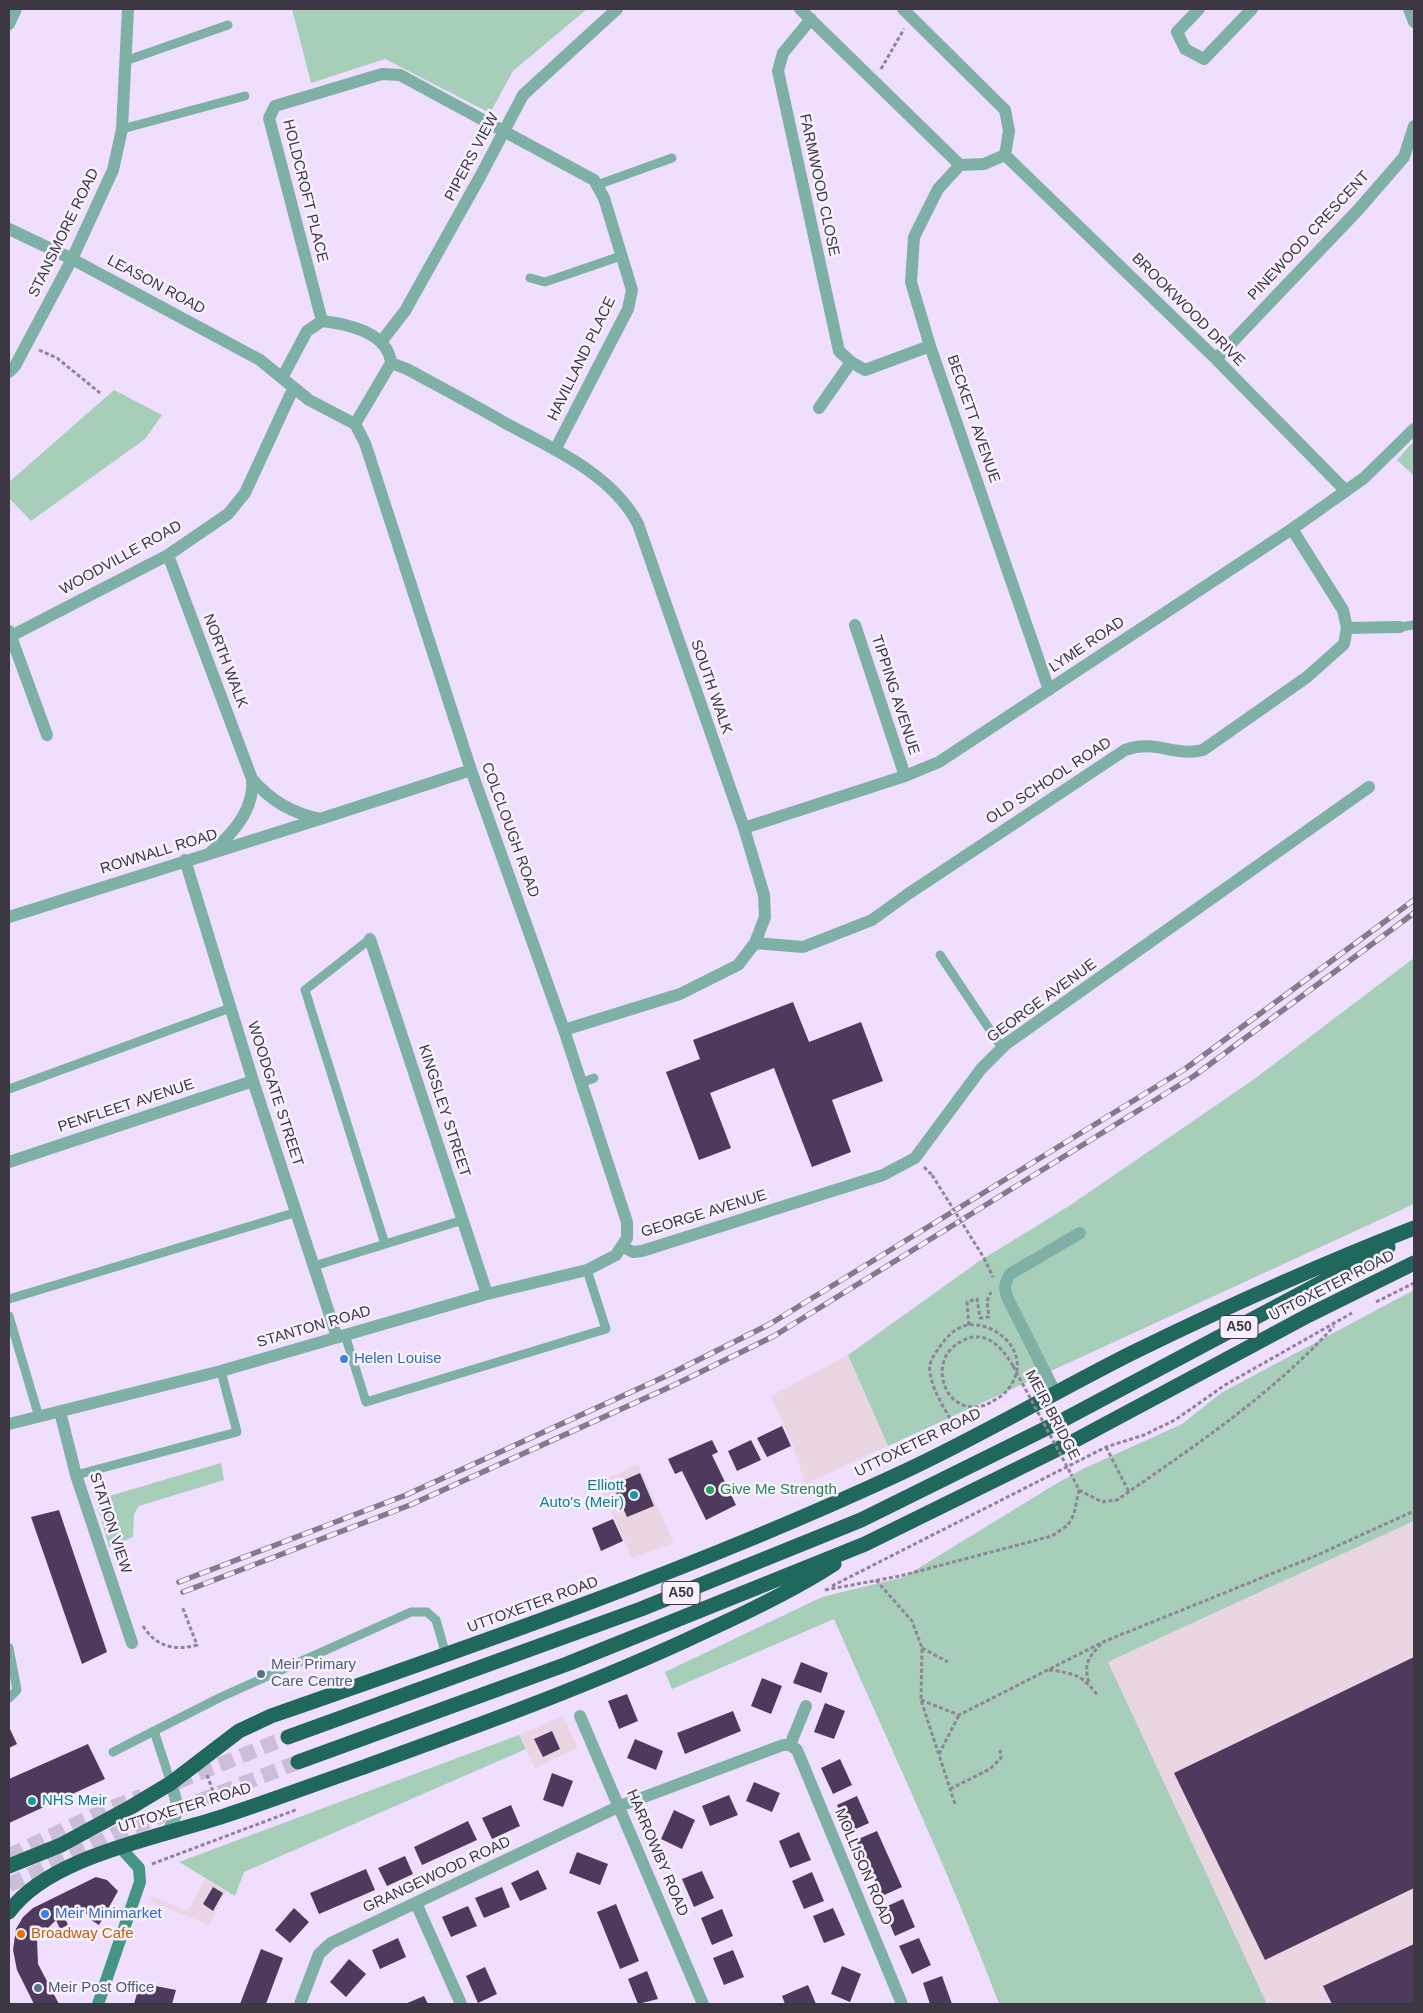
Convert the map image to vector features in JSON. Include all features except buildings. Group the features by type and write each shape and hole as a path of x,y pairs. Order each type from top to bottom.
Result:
{"highway":[{"name":"UTTOXETER ROAD","path":"9,1866 61,1845 171,1783 227,1740 271,1716 446,1655 711,1556 904,1472 1134,1352 1322,1264 1414,1228"},
{"name":"A50","path":"288,1737 641,1609 861,1520 1063,1420 1414,1233"},
{"name":"UTTOXETER ROAD","path":"9,1912 20,1896 53,1873 120,1847 222,1817 526,1708 642,1662 739,1616 818,1575 865,1544 1074,1441 1309,1315 1414,1264"},
{"name":"A50","path":"298,1762 558,1667 865,1544"}],"street":[{"path":"9,24 16,9"},
{"name":"STANSMORE ROAD","path":"9,372 15,366 72,259 113,170 122,129 128,9"},
{"name":"PIPERS VIEW","path":"381,342 405,311 523,95 617,9"},
{"path":"800,9 960,165 984,164 1005,155 1009,131 1005,110 907,13"},
{"path":"1199,9 1176,32 1185,49 1204,59 1252,9"},
{"path":"1409,9 1414,22"},
{"name":"FARMWOOD CLOSE","path":"811,19 784,53 778,71 839,351 851,362"},
{"name":"HOLDCROFT PLACE","path":"322,320 269,118 275,106 382,74 400,75 503,133"},
{"name":"PINEWOOD CRESCENT","path":"1216,359 1358,210 1404,157 1414,128"},
{"path":"503,133 594,180 597,185"},
{"name":"BROOKWOOD DRIVE","path":"1005,155 1216,359 1346,491"},
{"name":"BECKETT AVENUE","path":"960,165 938,189 914,237 911,282 930,346 1049,690"},
{"name":"HAVILLAND PLACE","path":"555,450 628,309 632,290 604,198 597,185"},
{"name":"LEASON ROAD","path":"9,228 72,259 260,360 282,378"},
{"path":"322,320 354,326 381,342 387,349 391,363 355,424 293,389 282,378 307,331 322,320"},
{"path":"819,408 851,362 865,370 930,346"},
{"name":"SOUTH WALK","path":"391,363 407,369 555,450 605,483 630,508 638,524 744,828 764,895 765,917 755,943 738,965 680,994 564,1030"},
{"name":"WOODVILLE ROAD","path":"10,635 168,555 228,514 245,493 293,389"},
{"name":"COLCLOUGH ROAD","path":"355,424 365,443 471,770 564,1030 627,1222 629,1231 623,1247"},
{"name":"LYME ROAD","path":"744,828 904,776 939,762 1292,529 1364,478 1414,429"},
{"path":"1292,529 1343,610 1347,628 1400,627"},
{"name":"NORTH WALK","path":"168,555 252,779 253,792 243,817 223,842 210,853"},
{"name":"TIPPING AVENUE","path":"855,625 904,776"},
{"name":"OLD SCHOOL ROAD","path":"755,943 804,947 872,920 908,894 1126,750 1138,745 1151,745 1192,753 1203,750 1307,677 1344,644 1347,628"},
{"path":"10,635 47,735"},
{"path":"320,819 471,770"},
{"name":"NORTH WALK","path":"252,779 270,798 303,815 320,819"},
{"name":"GEORGE AVENUE","path":"623,1247 633,1252 642,1251 897,1169 915,1158 981,1069 1002,1048 1369,787"},
{"name":"ROWNALL ROAD","path":"9,917 320,819"},
{"name":"WOODGATE STREET","path":"185,860 253,1081 314,1266 341,1336"},
{"name":"KINGSLEY STREET","path":"370,939 487,1294"},
{"name":"PENFLEET AVENUE","path":"9,1162 253,1081"},
{"path":"1056,1394 1008,1299 1004,1289 1005,1281 1010,1274 1080,1233"},
{"name":"STANTON ROAD","path":"9,1424 221,1372 487,1294 587,1270 616,1255 623,1247"},
{"name":"STATION VIEW","path":"60,1412 76,1476 132,1644"},
{"path":"620,1806 783,1745 790,1745 806,1706"},
{"name":"HARROWBY ROAD","path":"580,1716 703,2004"},
{"name":"MOLLISON ROAD","path":"790,1745 797,1750 902,2004"},
{"path":"167,1832 175,1821 179,1808 171,1783"},
{"name":"GRANGEWOOD ROAD","path":"300,2004 319,1954 331,1942 620,1806"},
{"path":"98,2004 140,1882 139,1868 120,1847"},
{"path":"416,1903 461,2004"}],"lane":[{"path":"125,61 228,25"},
{"path":"122,129 245,96"},
{"path":"597,185 672,158"},
{"path":"530,278 545,282 621,256"},
{"path":"1400,627 1414,625"},
{"path":"370,939 306,990 385,1244"},
{"path":"940,955 1002,1048"},
{"path":"9,1089 230,1008"},
{"path":"581,1083 594,1078"},
{"path":"9,1299 296,1212"},
{"path":"314,1266 463,1220"},
{"path":"341,1336 366,1402 606,1329 587,1270"},
{"path":"9,1316 39,1417"},
{"path":"76,1476 237,1432 221,1372"},
{"path":"112,1752 221,1697 411,1612 427,1612 436,1620 446,1655"},
{"path":"9,1648 17,1690 9,1698"},
{"path":"154,1731 171,1783"}],"path":[{"path":"874,81 907,13"},
{"path":"26,345 57,358 100,393"},
{"path":"932,1174 984,1258"},
{"path":"962,1442 934,1391 929,1370 935,1353 949,1334 970,1325 966,1302 977,1299 980,1318 989,1317 987,1301"},
{"path":"825,1590 975,1558 1052,1536 1068,1525 1074,1514 1079,1490 1102,1502 1117,1500 1238,1415 1311,1352 1336,1324"},
{"name":"MEIR BRIDGE","path":"970,1325 990,1328 1009,1341 1016,1351 1018,1363 1016,1376 1002,1396 986,1405 972,1407 953,1397 946,1390 941,1370 943,1359 958,1343 981,1337 994,1342 1004,1349 1013,1366 1071,1474 1079,1490"},
{"path":"1106,1447 1129,1492"},
{"path":"938,1754 959,1715 1103,1642 1313,1557 1414,1511"},
{"path":"875,1580 912,1621 922,1648 920,1700 955,1804"},
{"path":"143,1626 150,1636 164,1646 186,1648 198,1645 182,1606"},
{"path":"1098,1696 1089,1682 1085,1670 1087,1659 1103,1642"},
{"path":"922,1648 948,1662"},
{"path":"1048,1670 1072,1673 1089,1682"},
{"path":"920,1700 959,1715"},
{"path":"950,1789 990,1769 1000,1758 1000,1750"},
{"path":"213,1768 206,1772 228,1836"}],"shaded area":[{"path":"848,1355 888,1446 805,1484 794,1448 771,1396"},
{"path":"638,1464 674,1543 632,1558 598,1483"},
{"path":"1414,1521 1414,2004 1267,2004 1108,1662"},
{"path":"563,1716 578,1748 535,1768 519,1735"},
{"path":"205,1879 226,1891 209,1925 150,1901 151,1896 188,1911"}],"green space":[{"path":"292,9 587,9 513,71 490,113 385,59 311,83"},
{"path":"114,390 162,415 145,439 31,521 9,498 9,482"},
{"path":"1414,441 1414,476 1397,460"},
{"path":"1414,958 1414,1204 888,1446 848,1355 978,1262 1069,1206 1253,1080"},
{"path":"1414,1290 1414,1521 1108,1662 1267,2004 999,2004 940,1858 834,1619 672,1689 665,1672 822,1597 904,1577 1059,1482 1085,1468 1182,1424 1221,1393"},
{"path":"221,1463 224,1480 139,1506 134,1514 133,1537 109,1547 96,1500"},
{"path":"519,1735 526,1749 244,1872 235,1896 179,1862"}],"tunnel":[{"path":"177,1782 288,1737"},
{"path":"9,1885 116,1834 298,1762"},
{"path":"9,1856 101,1812 142,1796"}],"railway":[{"path":"179,1582 406,1495 664,1377 770,1324 1185,1069 1414,900"},
{"path":"183,1592 410,1505 672,1386 774,1336 1194,1076 1414,913"}],"place":[{"name":"Helen Louise","path":"344,1359"},
{"name":"Give Me Strength","path":"710,1490"},
{"name":"Elliott Auto's (Meir)","path":"634,1495"},
{"name":"Meir Primary Care Centre","path":"261,1674"},
{"name":"NHS Meir","path":"32,1801"},
{"name":"Meir Minimarket","path":"45,1914"},
{"name":"Broadway Cafe","path":"21,1934"},
{"name":"Meir Post Office","path":"38,1988"}]}
